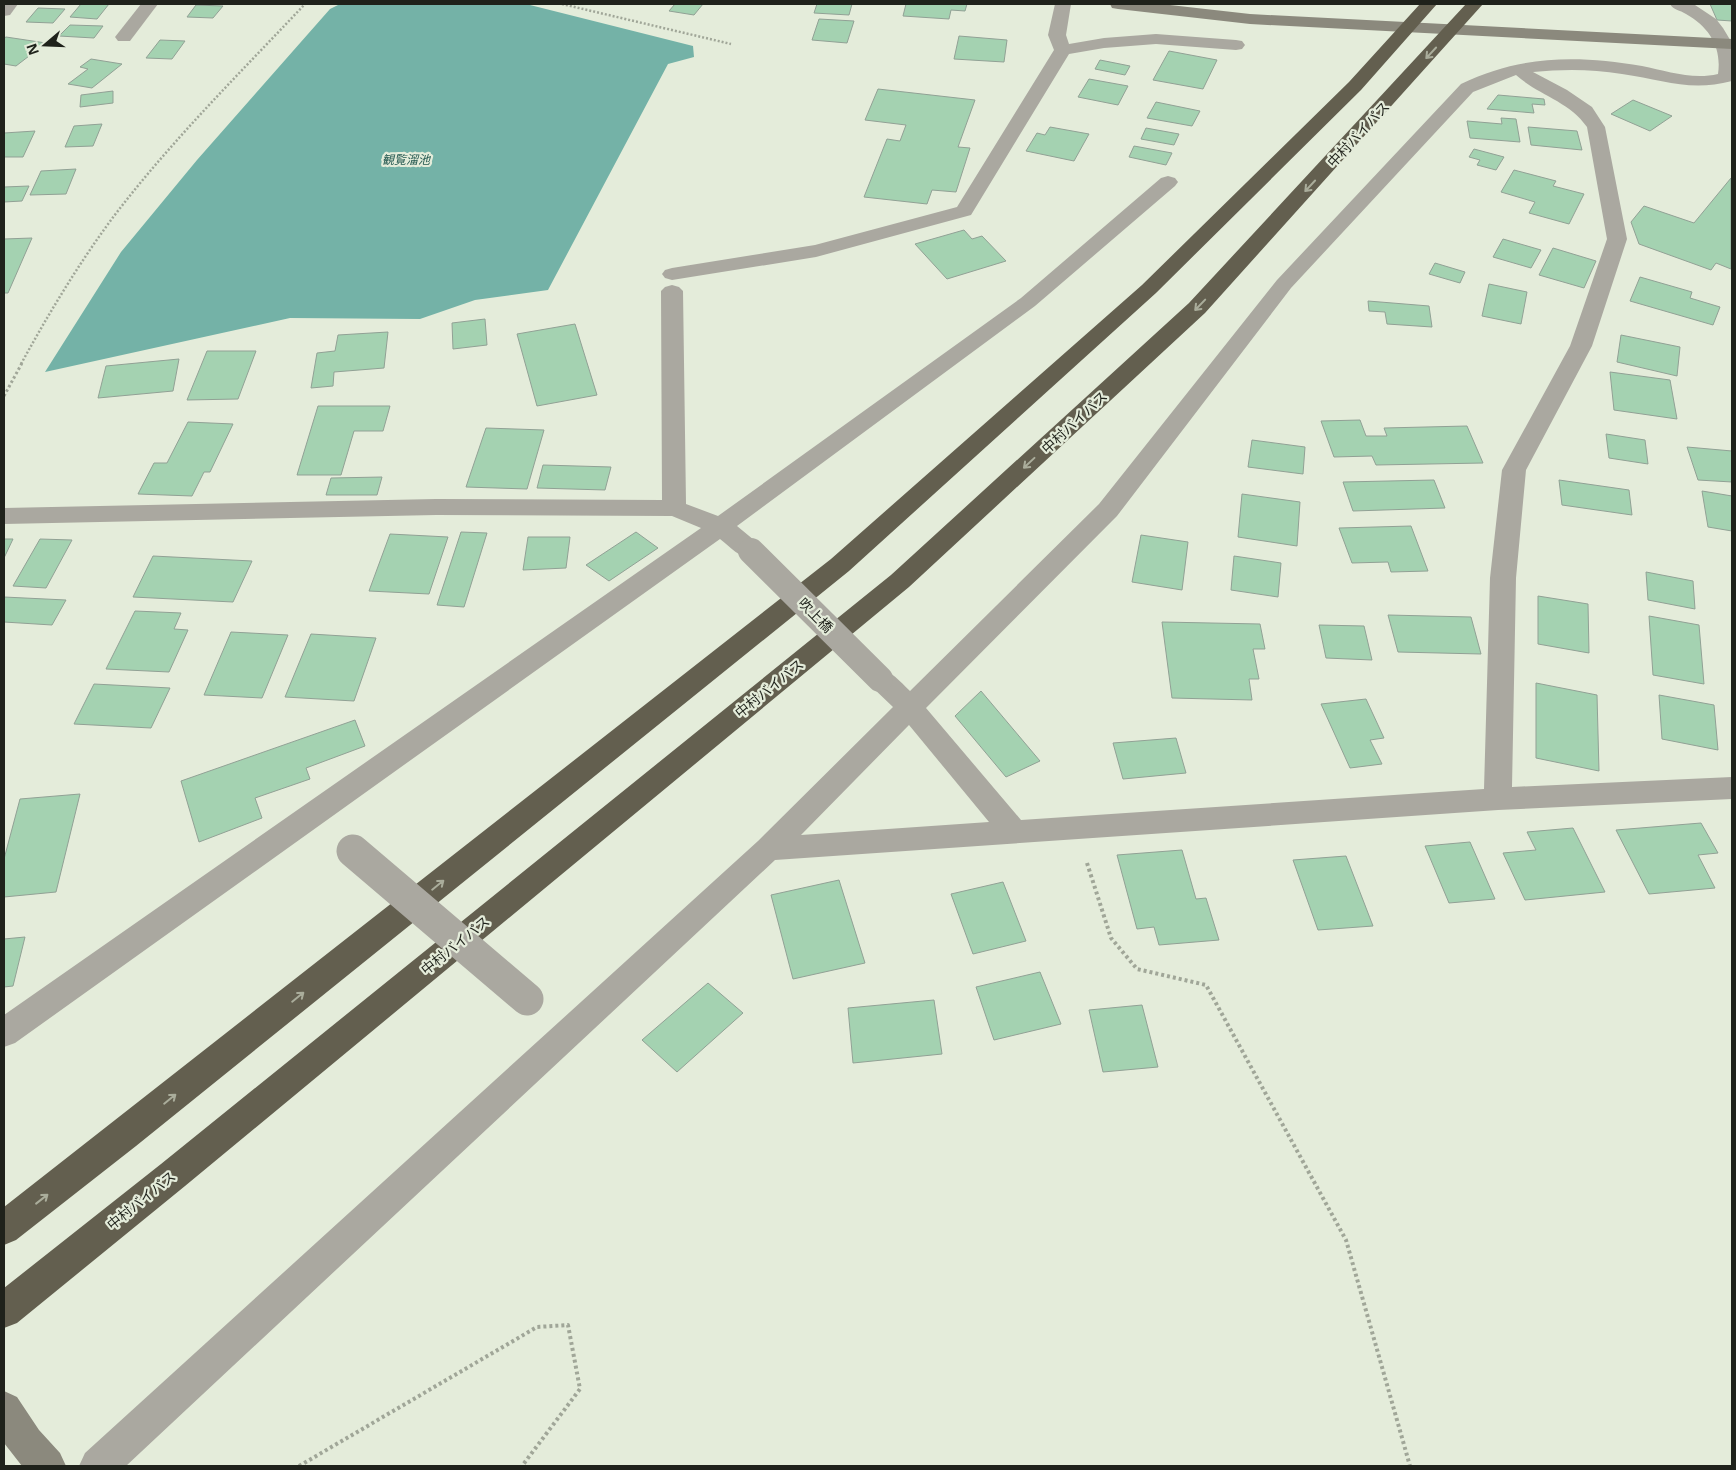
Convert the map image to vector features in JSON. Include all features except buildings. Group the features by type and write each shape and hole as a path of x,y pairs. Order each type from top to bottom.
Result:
{"highway":[{"path":"4,1228 148,1117 840,565 1149,289 1356,86 1428,4"},
{"name":"中村バイパス","path":"4,1310 181,1168 900,581 1197,308 1475,4"}],"street":[{"path":"4,11 10,4"},
{"path":"124,37 150,4"},
{"path":"1063,4 1057,35 1063,50"},
{"path":"1118,4 1250,19 1729,44"},
{"path":"98,1466 768,848 1108,510 1284,284 1467,88 1489,76 1519,68 1552,63 1585,64 1630,70 1681,81 1710,82 1726,77 1730,65 1729,44 1704,17 1678,4"},
{"path":"4,516 436,507 674,508 672,283 816,251 964,211 1063,50 1104,43 1156,38 1236,45"},
{"path":"1498,799 1503,578 1514,470 1581,346 1617,239 1596,127 1585,111 1561,94 1530,78 1519,68"},
{"path":"4,1033 720,526 1028,302 1168,182"},
{"name":"吹上橋","path":"674,508 720,526 751,551 910,708 1013,832"},
{"path":"768,848 1498,799 1732,788"},
{"path":"353,851 527,999"},
{"path":"4,1410 37,1455"}],"path":[{"path":"4,396 19,366 91,249 156,167 305,4"},
{"path":"562,4 731,44"},
{"path":"1076,827 1111,938 1137,969 1206,985 1346,1240 1410,1466"},
{"path":"299,1466 537,1327 568,1325 580,1389 522,1466"}],"water":[{"name":"観覧溜池","path":"340,4 526,4 693,46 694,57 668,64 548,290 475,300 420,319 290,318 45,372 121,252 197,160 330,9"}]}
